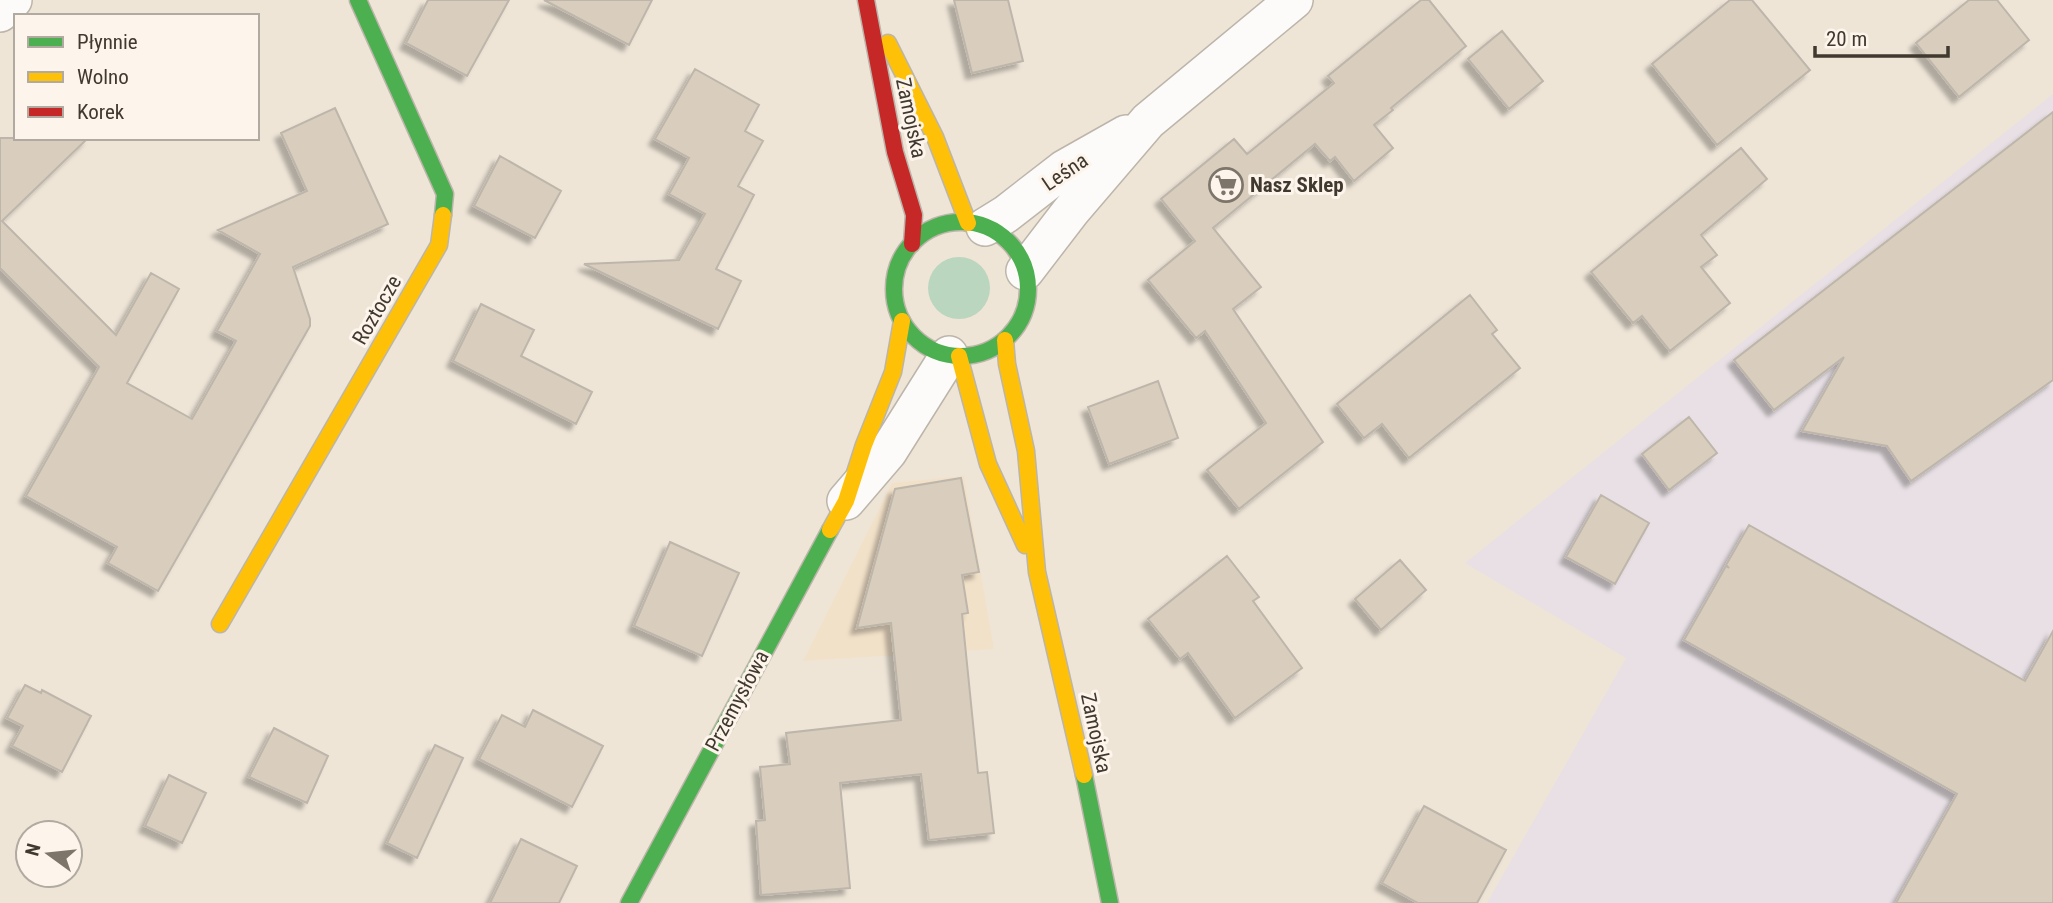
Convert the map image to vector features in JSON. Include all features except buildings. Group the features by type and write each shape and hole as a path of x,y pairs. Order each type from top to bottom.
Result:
{"street":[{"path":"0,13 13,0"},
{"name":"Roztocze","path":"220,624 439,246 445,194 358,0"},
{"name":"Zamojska","path":"867,0 976,225"},
{"name":"Zamojska","path":"867,0 895,152 914,215 912,244"},
{"name":"Leśna","path":"1025,271 1071,211 1148,121 1294,0"},
{"name":"Leśna","path":"976,225 1006,214 1064,169 1148,121"},
{"path":"955,222 976,225 996,232 1014,249 1025,271 1027,286 1023,316 1005,340 991,349 976,354 954,356 927,347 918,340 897,311 894,287 899,264 912,244 931,230 955,222"},
{"name":"Przemysłowa","path":"629,903 846,501 864,445 893,372 902,321"},
{"name":"Zamojska","path":"1005,340 1007,364 1026,451 1037,572 1110,903"},
{"name":"Zamojska","path":"954,356 988,464 1037,572"},
{"name":"Przemysłowa","path":"846,501 888,452 954,356"}],"shaded area":[{"path":"2053,94 2053,903 1487,903 1626,658 1465,563"},
{"path":"964,476 994,649 803,661 892,483"}],"green space":[{"path":"959,257 971,259 981,266 988,276 988,300 981,310 971,317 959,319 947,317 937,310 930,300 928,288 930,276 937,266 947,259"}],"traffic: fast":[{"path":"358,0 445,194 443,215"},
{"path":"961,222 986,228 1008,242 1022,264 1028,289 1022,314 1008,336 986,350 961,356 936,350 914,336 900,314 894,289 900,264 914,242 936,228 961,222"},
{"path":"629,903 830,530"},
{"path":"1084,775 1110,903"}],"traffic: slow":[{"path":"888,43 935,137 968,223"},
{"path":"220,624 439,245 443,215"},
{"path":"830,530 846,501 864,445 893,372 902,321"},
{"path":"1005,340 1007,364 1026,451 1037,572 1084,775"},
{"path":"959,356 988,464 1025,545"}],"traffic: jam":[{"path":"866,0 895,152 914,215 912,244"}],"place":[{"name":"Nasz Sklep","path":"1226,185"}]}
